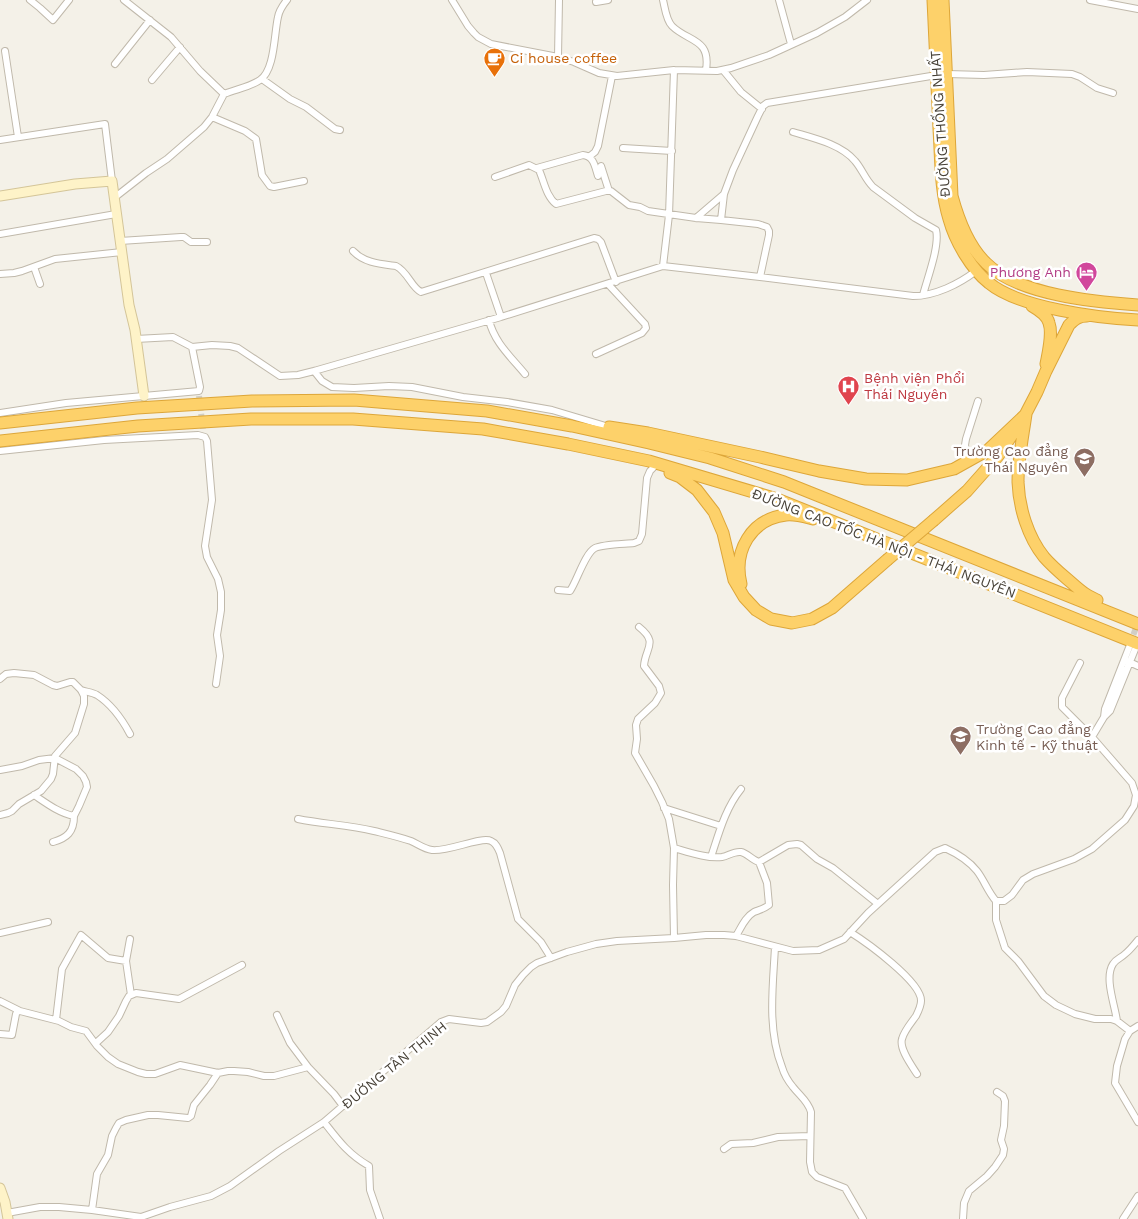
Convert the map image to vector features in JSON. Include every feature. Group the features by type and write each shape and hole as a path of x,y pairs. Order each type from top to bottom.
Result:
{"highway":[{"name":"ĐƯỜNG THỐNG NHẤT","path":"933,0 942,75 952,196 964,230 984,262"},
{"name":"ĐƯỜNG THỐNG NHẤT","path":"943,0 941,161 945,205 948,218 956,236 976,271"},
{"path":"1046,371 1050,324 1046,317 1034,307 992,285 976,271 984,262 1008,278 1034,289 1062,296 1138,305"},
{"path":"1034,289 1056,303 1062,310 1065,321 1062,340"},
{"path":"1017,298 1062,310 1138,320"},
{"path":"1050,337 1062,310 1067,306 1082,301 1097,301"},
{"path":"568,444 598,456 665,471 680,477 697,490 714,512 723,533 734,580 744,597 756,610 771,620 792,623 812,619 832,608 966,491 998,456 1026,414 1069,325 1080,316 1094,315"},
{"name":"ĐƯỜNG CAO TỐC HÀ NỘI - THÁI NGUYÊN","path":"0,423 137,408 252,401 354,400 487,411 572,426 710,458 784,482 1138,624"},
{"path":"487,411 573,421 658,435 819,471 866,479 907,480 954,469 988,450 1026,414"},
{"path":"1026,414 1020,448 1018,484 1025,520 1038,549 1056,569 1084,594 1138,618"},
{"name":"ĐƯỜNG CAO TỐC HÀ NỘI - THÁI NGUYÊN","path":"0,442 138,426 251,419 353,419 483,429 568,444 649,462 777,498 1005,590 1134,645"},
{"path":"744,597 739,577 739,565 740,551 746,539 756,528 771,519 787,515 804,516 925,564 1005,590"}],"street":[{"path":"30,0 53,20 70,0"},
{"path":"124,0 171,37 200,71 224,94"},
{"path":"114,198 204,127 212,117 224,94 250,86 262,79 270,64 278,16 287,0"},
{"path":"452,0 468,26 478,37 484,40 501,46 558,56 612,76 674,70 723,70 769,55 816,33 845,17 867,0"},
{"path":"558,56 559,0"},
{"path":"596,2 608,0"},
{"path":"663,0 671,26 699,44 704,51 707,61 706,70"},
{"path":"779,0 791,44"},
{"path":"1090,0 1138,9"},
{"path":"115,64 150,20"},
{"path":"152,80 180,47"},
{"path":"5,51 18,137"},
{"path":"663,266 669,215 674,70"},
{"path":"723,70 741,92 762,109"},
{"path":"721,220 724,194 733,170 762,109 767,103 942,75 1027,72 1077,75 1097,88 1113,94"},
{"path":"495,177 528,165 537,168 583,155 590,156 595,152 598,146 612,76"},
{"path":"262,79 290,99 302,104 335,129 340,130"},
{"path":"212,117 245,131 256,139 262,176 270,186 274,187 304,181"},
{"path":"0,140 105,124 129,305 144,396"},
{"path":"793,132 844,151 853,159 873,187 936,230 937,237 934,253 923,295"},
{"path":"623,148 672,150"},
{"path":"590,156 598,176"},
{"path":"601,166 609,190"},
{"path":"537,168 555,204 609,190 631,206 640,207 650,212 758,224 767,227 769,235 760,277"},
{"path":"0,196 75,184 112,181"},
{"path":"696,218 724,194"},
{"path":"0,234 116,214"},
{"path":"120,241 184,237 192,242 207,242"},
{"path":"353,252 365,260 401,268 420,292 594,238 598,239 601,242 612,283 645,324 646,328 642,333 596,354"},
{"path":"0,274 34,268 55,259 122,252"},
{"path":"136,339 173,337 192,347 221,345 238,348 280,376 298,375 501,317 663,266 902,295 923,295 937,292 970,276 976,271"},
{"path":"34,268 40,284"},
{"path":"486,272 501,317"},
{"path":"489,320 493,334 498,342 525,374"},
{"path":"0,413 66,403 199,393 200,387 192,347"},
{"path":"314,371 319,379 332,387 412,387 463,397 552,410 609,427"},
{"path":"968,461 965,445 978,401"},
{"path":"0,451 113,439 198,435 203,432 207,441 212,500 205,546 207,557 218,579 221,592 221,610 216,635 220,656 216,684"},
{"path":"558,590 570,591 576,582 586,557 596,547 639,541 642,534 647,478 650,470 653,468"},
{"path":"639,627 649,638 649,649 643,663 660,686 661,693 655,703 638,719 635,753 654,786 668,819 674,848 674,938"},
{"path":"1092,737 1104,717 1110,711 1134,645"},
{"path":"1127,661 1138,666"},
{"path":"1080,663 1062,698 1062,707 1092,737 1132,784 1136,796 1134,806 1125,820 1092,849 1074,859 1033,874 1023,880 1012,895 1004,901 996,901 996,920 1005,948 1018,961 1044,996 1056,1005 1075,1014 1095,1019 1111,1019 1117,1021 1130,1031"},
{"path":"0,679 6,674 14,673 34,675 53,685 73,682 81,690 84,700 74,733 57,753 53,774 46,786 19,804 12,812 0,815"},
{"path":"81,690 95,694 104,701 115,711 130,734"},
{"path":"0,770 55,758 76,769 83,776 87,787 74,816 70,832 63,840 53,842"},
{"path":"711,857 726,813 733,799 742,789"},
{"path":"34,795 58,810 74,816"},
{"path":"664,808 721,826"},
{"path":"298,819 322,824 352,826 374,831 433,850 458,847 484,840 493,842 500,853 518,919 540,942 551,958"},
{"path":"758,862 788,845 797,844 833,868 878,904"},
{"path":"674,848 721,858 736,852 743,852 758,862 767,882 769,905 748,916 736,936"},
{"name":"ĐƯỜNG TÂN THỊNH","path":"7,1216 40,1207 59,1207 141,1217 170,1206 211,1196 230,1186 324,1122 441,1022 456,1019 487,1022 494,1018 506,1006 523,975 531,967 551,958 596,944 706,935 736,936 792,951 819,950 844,938 935,852 944,848 954,852 977,871 991,896 996,901"},
{"path":"0,933 48,922"},
{"path":"850,932 882,954 919,993 922,1001 919,1010 902,1037 901,1043 907,1059 917,1074"},
{"path":"56,1020 62,969 81,936 108,958 126,961"},
{"path":"130,939 126,961 131,995"},
{"path":"1117,1021 1110,990 1110,971 1116,960 1124,956 1138,940"},
{"path":"775,947 772,1008 775,1038 782,1068 789,1082 808,1103 811,1112 810,1162 812,1172 817,1177 845,1188 863,1219"},
{"path":"96,1043 108,1032 119,1016 126,1000 131,995 136,993 179,999 242,965"},
{"path":"0,1001 20,1011 56,1020 86,1031 108,1058 118,1064 146,1074 155,1074 180,1065 218,1073 234,1071 274,1076 308,1067"},
{"path":"0,1034 12,1035 16,1014 20,1011"},
{"path":"278,1015 290,1043 308,1067 343,1106"},
{"path":"1138,1026 1130,1031 1125,1039 1117,1066 1115,1083 1138,1122"},
{"path":"92,1210 97,1174 108,1155 112,1136 119,1124 126,1120 148,1115 188,1118 191,1116 194,1105 218,1073"},
{"path":"963,1219 964,1203 969,1191 995,1167 1003,1155 1004,1149 1001,1140 1004,1126 1005,1101 1003,1096 996,1092"},
{"path":"324,1122 350,1153 369,1166 370,1190 380,1219"},
{"path":"724,1149 731,1144 810,1136"},
{"path":"0,1188 7,1216"},
{"path":"1123,1219 1138,1196"}],"tunnel":[{"path":"199,396 203,429"},
{"path":"1130,643 1138,623"}],"place":[{"name":"Ci house coffee","path":"494,77"},
{"name":"Phương Anh","path":"1087,291"},
{"name":"Bệnh viện Phổi Thái Nguyên","path":"848,405"},
{"name":"Trường Cao đẳng Thái Nguyên","path":"1084,478"},
{"name":"Trường Cao đẳng Kinh tế - Kỹ thuật","path":"960,756"}]}
